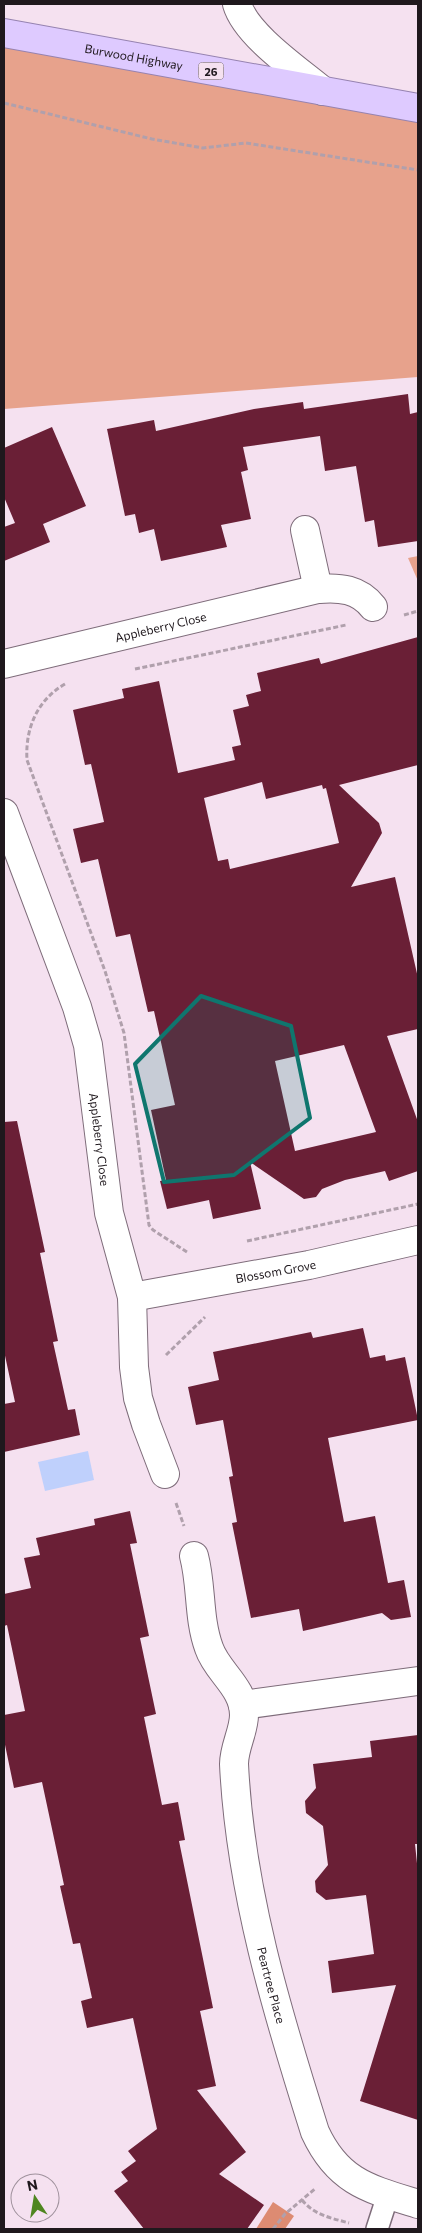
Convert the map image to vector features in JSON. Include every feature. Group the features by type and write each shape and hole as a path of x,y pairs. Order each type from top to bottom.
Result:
{"highway":[{"name":"Burwood Highway","path":"4,33 418,108"}],"street":[{"name":"Burwood Highway","path":"237,4 240,14 253,32 323,91"},
{"path":"305,530 318,589"},
{"name":"Appleberry Close","path":"4,664 318,589 339,588 356,592 384,612"},
{"name":"Appleberry Close","path":"4,813 77,1007 88,1045 109,1213 132,1297 137,1384 146,1424 165,1474"},
{"name":"Blossom Grove","path":"132,1297 309,1264 418,1240"},
{"path":"194,1556 202,1623 208,1648 214,1660 238,1691 243,1705 418,1681"},
{"name":"Peartree Place","path":"243,1705 244,1716 234,1753 234,1764 250,1899 261,1948 315,2132 328,2158 361,2184 418,2204"}],"lane":[{"path":"377,2229 388,2195"}],"path":[{"path":"4,103 152,139 203,148 246,143 418,170"},
{"path":"384,612 418,612"},
{"path":"126,671 349,624"},
{"path":"68,683 49,696 32,719 26,745 27,760 105,971 124,1033 149,1225 183,1251 190,1252"},
{"path":"244,1241 418,1204"},
{"path":"137,1384 210,1312"},
{"path":"165,1474 194,1556"},
{"path":"273,2229 285,2214 340,2169"},
{"path":"302,2200 309,2209 319,2214 354,2224"}],"highlighted area":[{"path":"201,996 291,1026 310,1118 234,1175 164,1182 135,1064"}],"shaded area":[{"path":"4,33 418,108 418,377 4,409"},
{"path":"418,556 418,581 408,558"},
{"path":"273,2202 294,2216 285,2229 256,2229"}],"water":[{"path":"88,1451 94,1480 45,1491 38,1462"}],"building":[{"path":"408,394 410,414 418,412 418,541 378,547 374,520 365,522 356,466 325,471 320,436 243,447 248,470 241,472 251,519 221,525 227,547 161,561 154,529 139,533 135,514 125,516 107,429 154,420 156,431 254,409 303,402 304,409"},
{"path":"52,427 86,506 43,524 50,542 4,561 4,527 15,523 4,497 4,448"},
{"path":"418,637 418,765 339,785 379,823 382,833 351,887 395,877 418,978 418,1029 387,1036 418,1122 418,1171 389,1181 385,1171 345,1180 322,1189 316,1197 304,1199 250,1162 261,1209 213,1219 209,1200 167,1209 160,1181 166,1180 151,1110 175,1105 154,1011 148,1012 130,934 116,937 98,859 81,863 73,829 104,822 91,764 85,765 73,710 124,698 122,689 159,681 178,773 235,760 232,747 241,745 233,710 249,706 246,695 261,691 257,673 319,658 321,664","holes":["262,782 266,799 322,785 323,789 326,788 339,843 230,869 228,859 218,861 204,798","344,1045 376,1132 295,1151 275,1061"]},
{"path":"17,1121 45,1252 40,1253 58,1341 53,1342 68,1410 75,1409 80,1435 4,1452 4,1404 15,1402 4,1351 4,1122"},
{"path":"363,1328 370,1358 385,1355 386,1361 405,1357 418,1420 328,1438 344,1522 375,1516 388,1583 404,1580 411,1617 391,1620 382,1613 303,1631 299,1609 251,1618 232,1523 237,1522 229,1477 233,1476 223,1420 196,1425 188,1387 219,1380 213,1352 311,1332 313,1338"},
{"path":"130,1511 137,1543 130,1544 149,1636 140,1638 156,1714 144,1717 162,1805 178,1802 185,1840 179,1841 213,2008 200,2011 216,2086 197,2090 246,2152 219,2174 264,2205 247,2229 144,2229 114,2191 128,2181 121,2172 136,2161 128,2151 157,2129 133,2018 87,2028 81,2001 92,1998 80,1943 73,1944 60,1886 64,1885 42,1782 14,1788 4,1740 4,1715 25,1711 7,1625 4,1626 4,1594 31,1588 24,1558 40,1555 36,1538 95,1525 94,1519"},
{"path":"418,1735 418,1844 415,1844 418,1873 418,2120 360,2101 396,1985 332,1993 328,1961 374,1954 366,1895 326,1900 316,1892 315,1881 328,1865 323,1826 306,1813 305,1801 316,1788 313,1764 372,1757 370,1741"}]}
